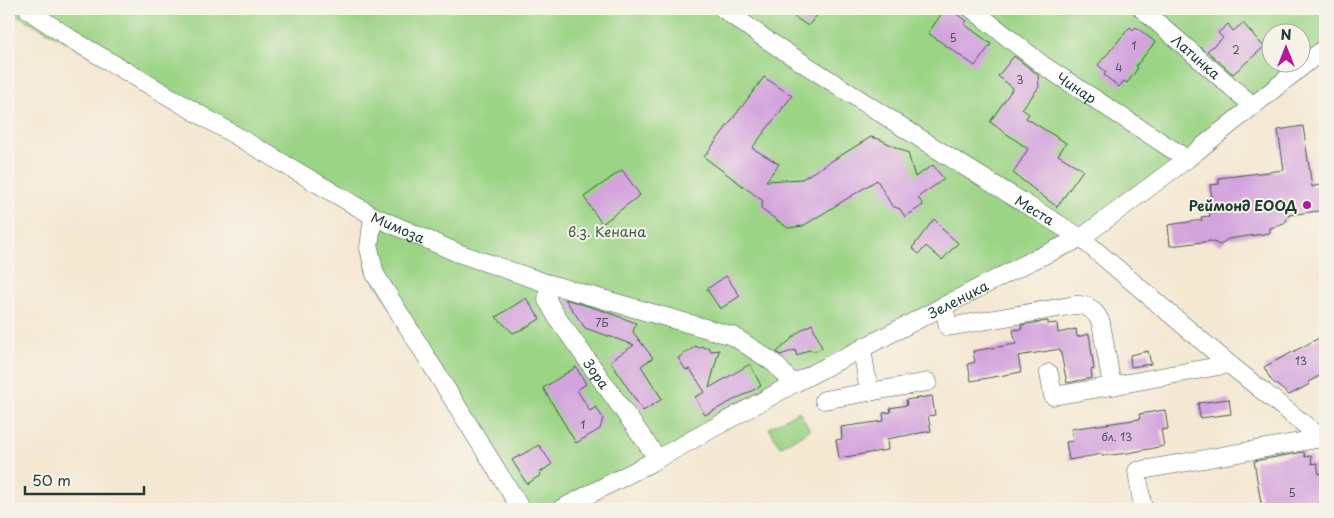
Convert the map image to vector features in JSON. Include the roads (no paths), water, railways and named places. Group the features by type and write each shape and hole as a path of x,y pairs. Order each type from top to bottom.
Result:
{"street":[{"name":"Мимоза","path":"28,9 71,39 373,216 458,254 549,284 734,336 774,363 793,384"},
{"name":"Места","path":"723,9 767,40 938,150 1081,238 1229,364 1323,440"},
{"name":"Чинар","path":"972,9 1044,66 1187,159"},
{"name":"Латинка","path":"1142,9 1252,105"},
{"name":"Зеленика","path":"562,509 793,384 1031,261 1081,238 1187,159 1325,48"},
{"path":"373,216 368,248 375,274 521,509"},
{"name":"Зора","path":"549,284 547,300 558,319 658,458"},
{"path":"944,306 948,327 1075,305 1089,308 1097,314 1101,322 1112,386"},
{"path":"862,349 869,392"},
{"path":"1049,373 1053,396 1229,364"},
{"path":"824,400 928,382"},
{"path":"1144,509 1138,471 1323,440"}],"place":[{"name":"Реймонд ЕООД","path":"1307,205"}],"park label":[{"name":"в.з. Кенана","path":"607,231"}]}
